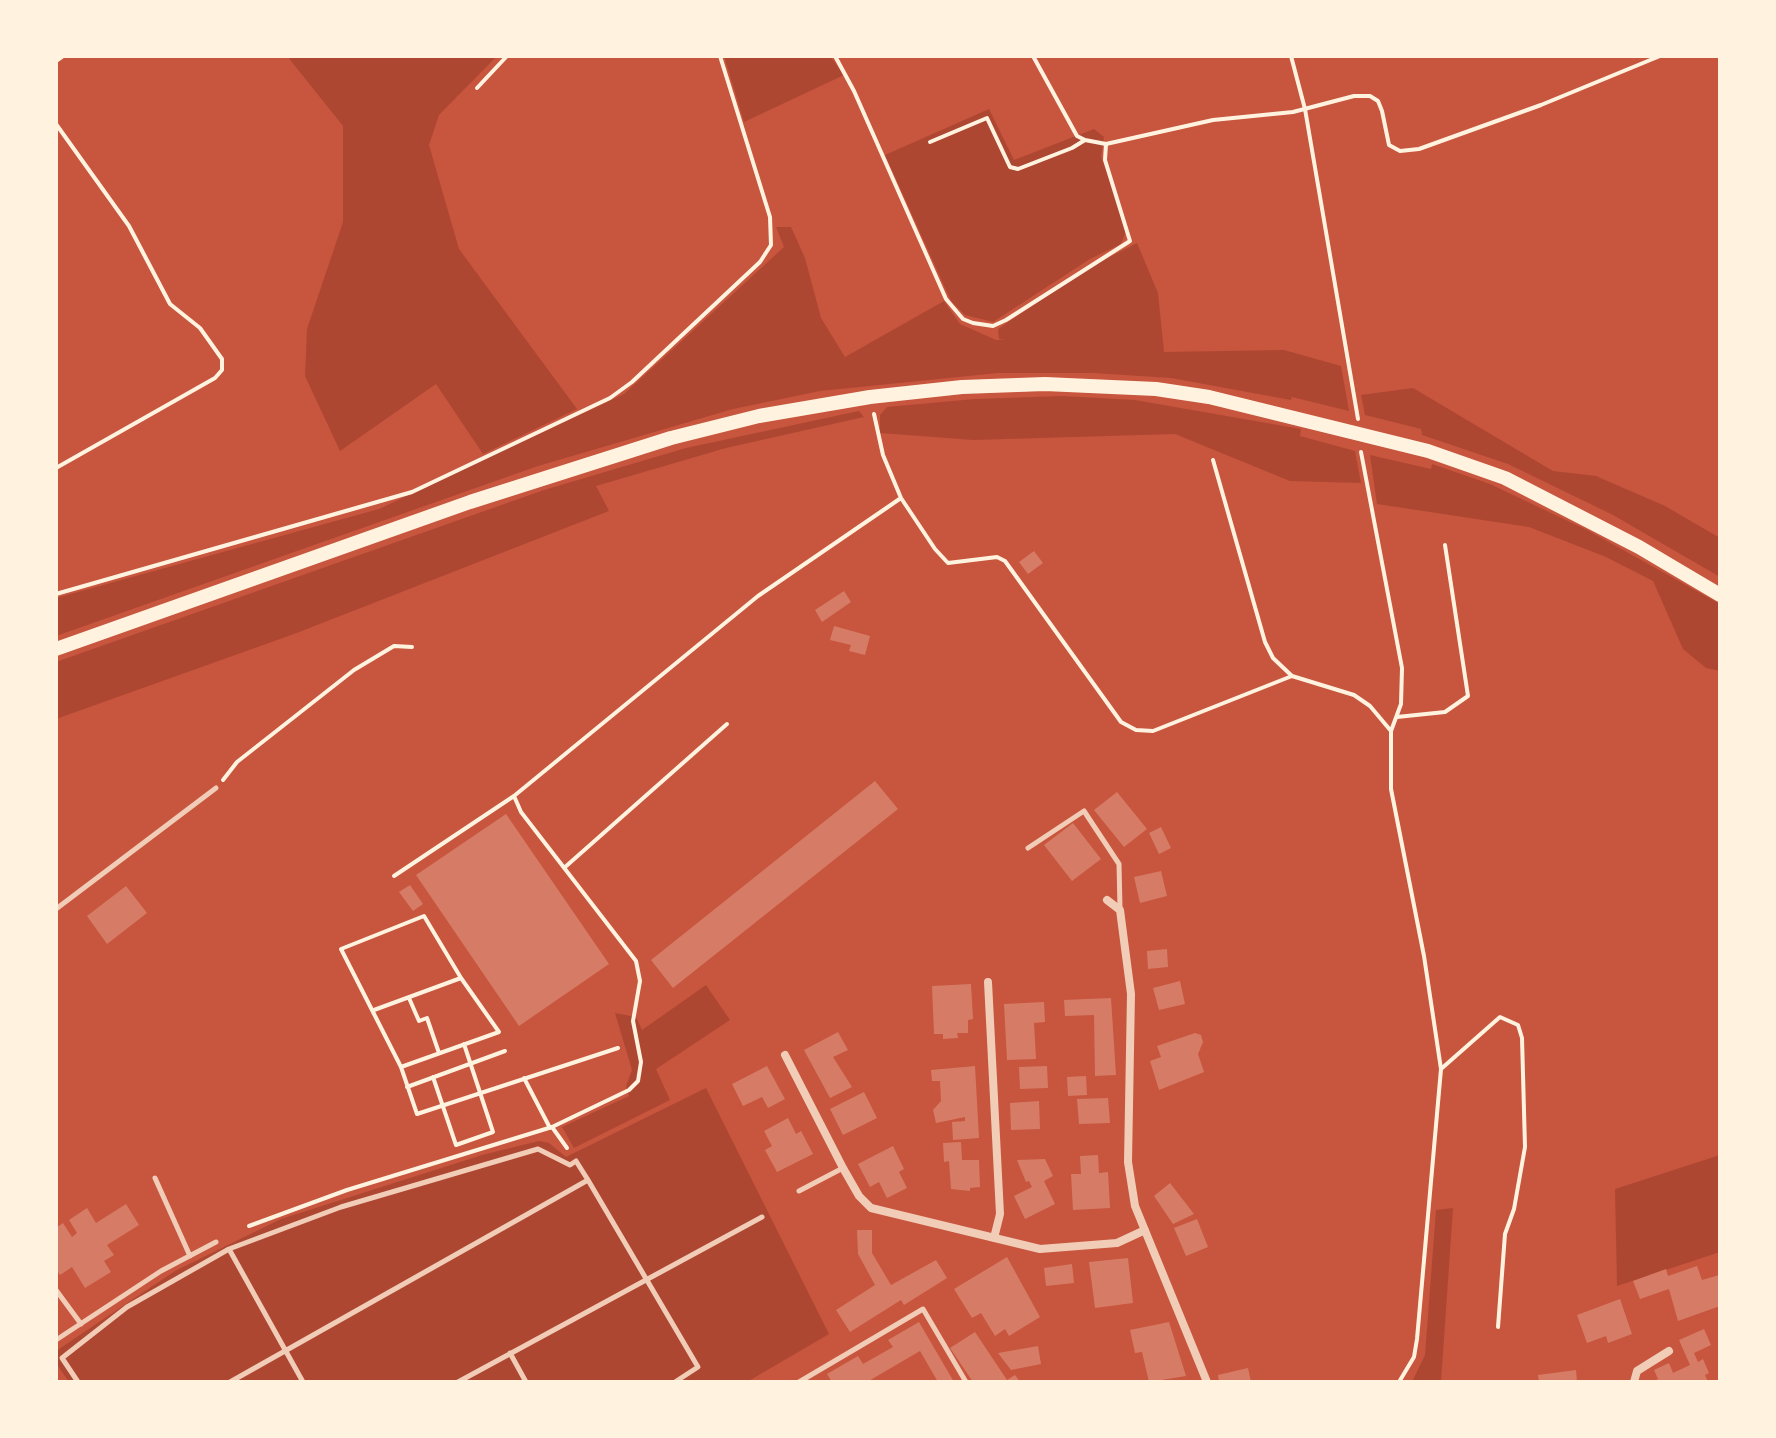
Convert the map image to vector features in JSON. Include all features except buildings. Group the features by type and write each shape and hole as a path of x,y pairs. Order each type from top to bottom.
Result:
{"main road":[{"path":"56,649 565,470 759,416 870,397 962,387 1045,384 1156,389 1286,413 1428,451 1505,478 1639,547 1720,595"}],"street":[{"path":"1107,900 1120,910 1131,994 1128,1162 1135,1206 1207,1382"},
{"path":"988,982 1000,1214 994,1238"},
{"path":"785,1055 843,1168 859,1196 871,1208 1040,1249 1117,1243 1145,1230"},
{"path":"1634,1382 1637,1371 1669,1351"}],"lane":[{"path":"56,909 216,788"},
{"path":"1028,848 1084,811 1119,864 1120,910"},
{"path":"78,1382 62,1358 127,1307 229,1249 341,1207 538,1149 570,1165 576,1161"},
{"path":"570,1153 698,1367 675,1382"},
{"path":"799,1191 843,1168"},
{"path":"155,1178 190,1256"},
{"path":"230,1382 588,1180"},
{"path":"458,1382 762,1217"},
{"path":"56,1340 216,1242"},
{"path":"229,1249 303,1382"},
{"path":"56,1290 81,1324"},
{"path":"799,1382 923,1309 966,1382"},
{"path":"510,1353 526,1382"}],"path":[{"path":"56,61 63,56"},
{"path":"477,88 507,56"},
{"path":"56,594 412,492 610,398 632,382 760,262 771,245 770,217 720,56"},
{"path":"836,56 946,299 963,319 973,323 993,326 1006,320 1130,241 1105,160 1106,144"},
{"path":"1033,56 1077,136 1085,140 1106,144 1213,120 1305,109 1354,96 1370,96 1378,101 1382,111 1389,145 1400,151 1419,149 1660,56"},
{"path":"1291,56 1305,109 1356,407"},
{"path":"930,142 987,118 1010,167 1018,169 1085,140"},
{"path":"56,124 129,226 170,304 200,328 222,359 222,370 215,378 56,468"},
{"path":"870,397 883,455 901,498 948,563 997,557 1005,561 1094,689 1121,722 1136,730 1153,731 1292,676"},
{"path":"1361,448 1402,668 1403,691 1391,731 1391,789 1441,1069 1417,1339 1414,1357 1399,1382"},
{"path":"1213,460 1265,642 1277,663 1292,676 1354,695 1370,706 1391,731"},
{"path":"394,876 514,796 758,596 901,498"},
{"path":"1397,717 1445,712 1468,696 1445,545"},
{"path":"216,788 237,762 354,670 394,646 412,647"},
{"path":"564,868 727,724"},
{"path":"244,1228 347,1190 551,1128 629,1090 641,1073 634,1038 640,981 636,961 521,812 514,796"},
{"path":"401,1067 499,1032 461,978 424,916 341,949 401,1067 417,1114 618,1048"},
{"path":"374,1010 461,978"},
{"path":"409,998 419,1021 427,1018 439,1053"},
{"path":"1441,1069 1500,1017 1518,1025 1522,1038 1525,1147 1514,1209 1505,1234 1498,1327"},
{"path":"433,1077 456,1145 493,1132 464,1044"},
{"path":"407,1087 505,1051"},
{"path":"524,1078 551,1128 570,1153"}],"shaded area":[{"path":"287,56 497,56 439,115 429,145 459,249 577,409 483,454 436,384 340,451 305,376 307,329 343,222 343,126"},
{"path":"724,56 830,56 844,75 744,122"},
{"path":"989,109 1014,160 1094,129 1104,137 1101,157 1127,229 1121,244 1090,259 993,322 965,315 951,301 885,155"},
{"path":"776,227 791,227 805,258 821,318 845,357 944,301 960,324 996,340 1005,340 999,339 998,329 1090,267 1137,243 1158,293 1164,352 1284,350 1341,366 1349,411 1292,397 1291,400 1171,378 1093,373 998,373 820,391 733,409 538,466 56,636 56,598 379,509 624,394 784,247"},
{"path":"1413,388 1553,471 1596,476 1665,506 1720,538 1720,577 1613,515 1508,464 1422,435 1421,429 1365,415 1361,395"},
{"path":"1063,396 1135,400 1301,429 1300,436 1355,451 1361,483 1290,481 1175,434 973,440 880,433 880,415 887,407 975,399"},
{"path":"859,411 864,417 726,448 596,486 609,511 294,634 56,719 56,662 544,490 686,448"},
{"path":"1370,455 1431,469 1432,464 1490,484 1589,531 1720,604 1720,671 1706,668 1683,649 1653,581 1606,557 1529,527 1377,504"},
{"path":"706,985 730,1020 656,1069 670,1100 574,1148 562,1127 629,1096 626,1086 632,1070 615,1013 636,1017 642,1030"},
{"path":"706,1088 829,1334 747,1382 69,1382 56,1363 56,1351 175,1271 281,1219 482,1155 539,1141 549,1143 566,1157"},
{"path":"1720,1155 1720,1252 1617,1286 1615,1189"},
{"path":"1453,1208 1441,1382 1412,1382 1425,1355 1436,1210"}]}
